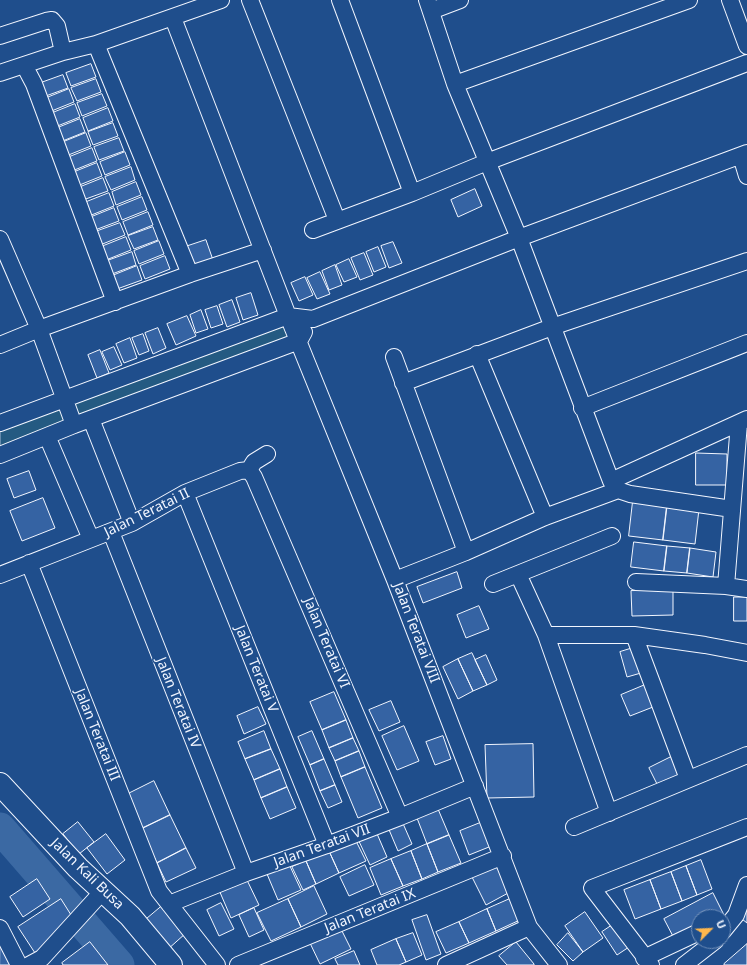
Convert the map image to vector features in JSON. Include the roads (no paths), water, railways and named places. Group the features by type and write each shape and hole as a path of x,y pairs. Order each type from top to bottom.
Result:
{"street":[{"path":"0,73 63,52 96,44 221,0"},
{"path":"250,0 337,220"},
{"path":"340,0 412,193"},
{"path":"460,0 429,6 455,84 519,238 582,408 615,485 630,494 732,509"},
{"path":"455,84 689,0"},
{"path":"730,0 747,46"},
{"name":"Jalan Teratai VIII","path":"173,18 288,316 395,580 529,926 559,965"},
{"path":"0,36 52,20 57,26 63,52"},
{"path":"96,44 190,274"},
{"path":"313,230 747,63"},
{"path":"24,65 34,84 115,302"},
{"path":"0,423 288,316 312,319 519,238 744,154 747,176"},
{"path":"0,239 38,329 74,425"},
{"path":"0,345 38,329 190,274 263,250"},
{"path":"403,383 552,327 747,261"},
{"path":"0,455 74,425 299,341 312,319"},
{"path":"582,408 747,343"},
{"path":"477,354 545,517"},
{"path":"394,357 466,552"},
{"path":"91,419 132,523"},
{"path":"395,580 466,552 545,517 615,485 743,421"},
{"path":"726,586 732,509 743,421"},
{"path":"47,436 91,539"},
{"path":"248,470 254,462 267,454"},
{"name":"Jalan Teratai II","path":"0,575 111,532 132,523 185,493 240,471 248,470"},
{"name":"Jalan Teratai VI","path":"248,470 254,477 400,817"},
{"name":"Jalan Teratai V","path":"185,493 327,845"},
{"name":"Jalan Teratai IV","path":"111,532 246,873"},
{"path":"493,584 612,536"},
{"name":"Jalan Teratai III","path":"29,563 159,891 217,965"},
{"path":"518,574 546,635 609,813"},
{"path":"636,582 726,586 747,589"},
{"path":"546,635 634,635 705,645 747,653"},
{"path":"634,635 688,779"},
{"path":"574,827 747,755"},
{"name":"Jalan Kali Busa","path":"0,784 78,868 130,916 171,965"},
{"name":"Jalan Teratai VII","path":"169,904 246,873 327,845 400,817 475,786"},
{"path":"691,937 648,962 592,888 747,827"},
{"name":"Jalan Teratai IX","path":"238,965 502,856"},
{"path":"731,914 747,885"},
{"path":"36,962 103,891"},
{"path":"446,965 529,926"},
{"path":"0,928 19,965"},
{"path":"684,965 705,949"}],"waterway":[{"path":"0,828 119,965"}]}
